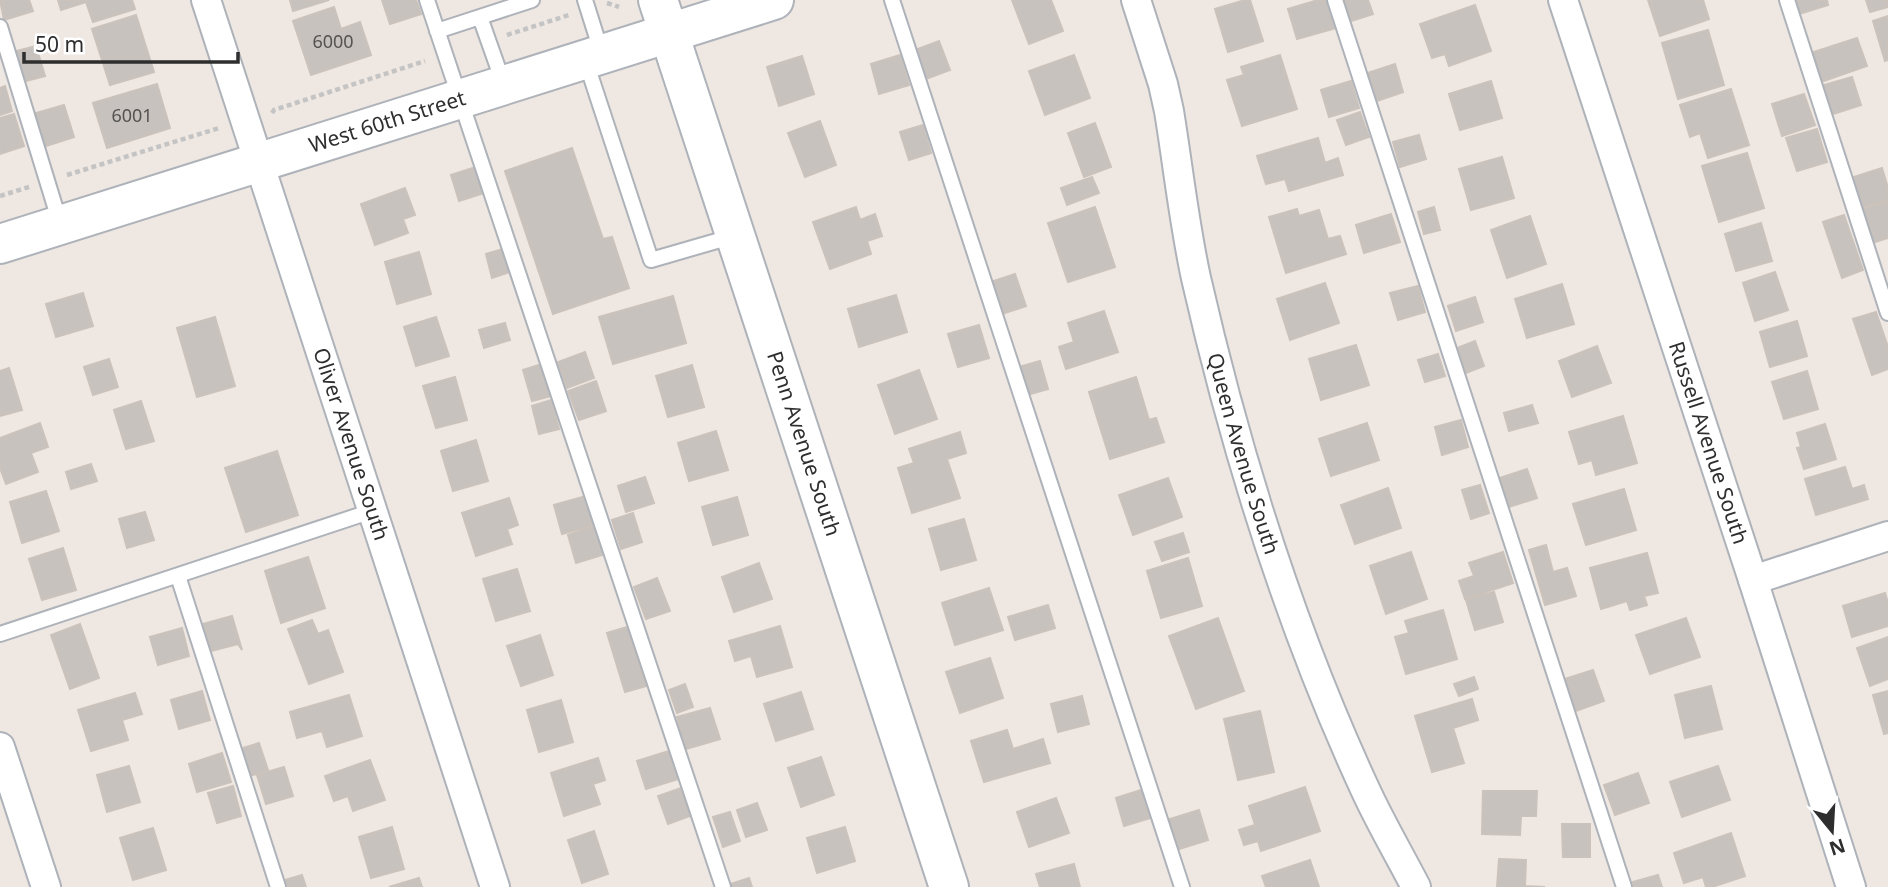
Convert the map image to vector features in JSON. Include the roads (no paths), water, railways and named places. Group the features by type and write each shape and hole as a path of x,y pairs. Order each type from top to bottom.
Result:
{"main road":[{"name":"West 60th Street","path":"0,244 594,58 664,17 774,0"},
{"name":"Penn Avenue South","path":"664,17 949,887"}],"street":[{"name":"Oliver Avenue South","path":"206,0 495,887"},
{"name":"Queen Avenue South","path":"1136,0 1169,111 1196,275 1237,444 1280,578 1321,686 1366,792 1416,887"},
{"name":"Russell Avenue South","path":"1563,0 1851,887"},
{"path":"1753,580 1888,536"},
{"path":"0,747 46,887"}],"lane":[{"path":"428,0 723,887"},
{"path":"585,0 594,58 651,260 735,235"},
{"path":"892,0 1182,887"},
{"path":"1335,0 1624,887"},
{"path":"1787,0 1888,313"},
{"path":"437,31 526,1"},
{"path":"480,17 504,86"},
{"path":"0,27 61,225"},
{"path":"0,634 372,511"},
{"path":"178,576 278,887"}]}
